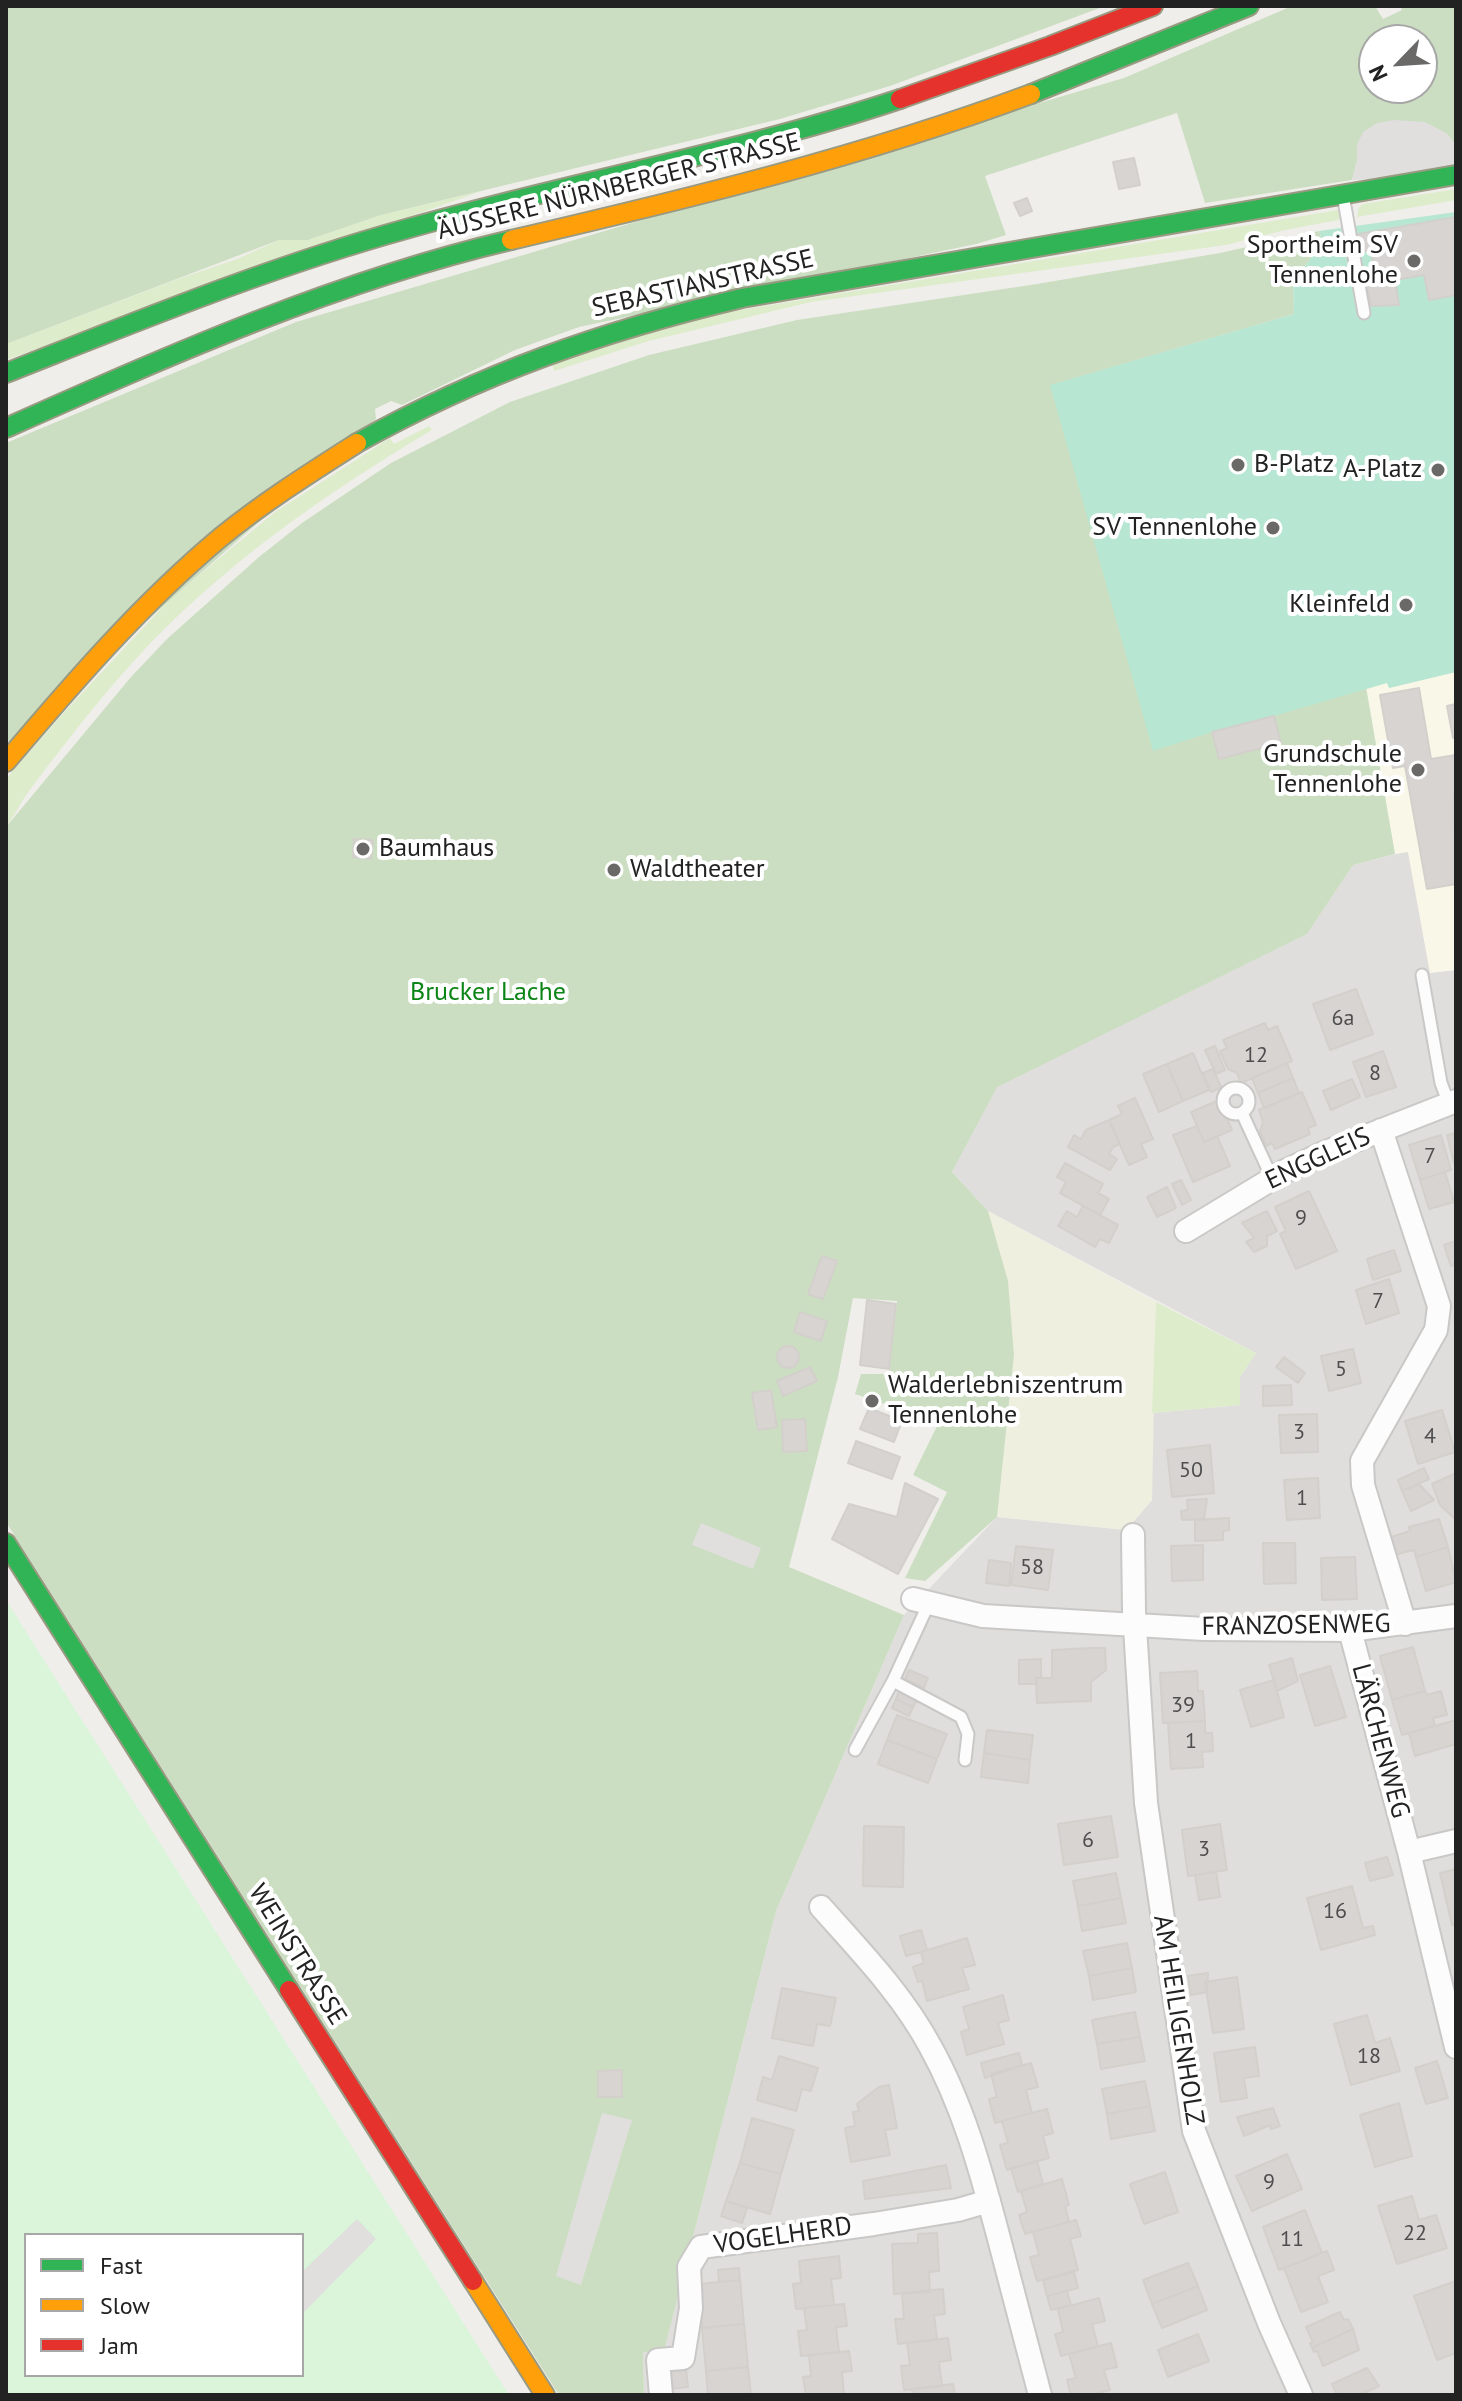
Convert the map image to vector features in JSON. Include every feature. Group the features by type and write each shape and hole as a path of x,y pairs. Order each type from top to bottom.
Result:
{"main road":[{"name":"ÄUSSERE NÜRNBERGER STRASSE","path":"6,373 171,309 360,242 463,212 722,152 825,122 1001,64 1153,6"},
{"name":"ÄUSSERE NÜRNBERGER STRASSE","path":"6,428 169,356 354,287 486,246 633,213 837,159 1120,61 1249,6"},
{"name":"SEBASTIANSTRASSE","path":"6,762 130,622 162,590 244,520 301,479 395,421 501,370 589,337 689,308 1456,175"},
{"name":"WEINSTRASSE","path":"6,1543 545,2395"}],"street":[{"name":"ENGGLEIS","path":"1186,1231 1272,1178 1326,1152 1452,1102"},
{"path":"1381,1130 1439,1306 1436,1330 1362,1461 1363,1485 1405,1624"},
{"path":"1133,1535 1136,1626"},
{"name":"FRANZOSENWEG","path":"921,1601 983,1616 1280,1631 1350,1630 1456,1616"},
{"name":"AM HEILIGENHOLZ","path":"1136,1626 1146,1803 1194,2131 1269,2323 1301,2395"},
{"name":"LÄRCHENWEG","path":"1350,1630 1409,1852 1456,2047"},
{"name":"LÄRCHENWEG","path":"1409,1852 1456,1841"},
{"path":"821,1907 891,1987 930,2045 958,2105 989,2201 1040,2395"},
{"name":"VOGELHERD","path":"661,2395 658,2360 683,2358 691,2308 689,2267 701,2247 930,2215 989,2201"}],"lane":[{"path":"1343,194 1364,313"},
{"path":"1422,975 1441,1083 1452,1102"},
{"path":"1242,1113 1272,1178"},
{"path":"855,1750 893,1681 921,1601"},
{"path":"893,1681 961,1717 968,1734 965,1760"}],"shaded area":[{"path":"1394,120 1425,122 1446,133 1456,145 1456,175 1352,180 1357,145 1363,132 1377,123"},
{"name":"Grundschule Tennenlohe","path":"1456,672 1456,970 1430,973 1408,852 1395,854 1366,687 1387,682 1389,688"},
{"path":"1408,851 1430,972 1456,970 1456,2395 644,2395 643,2351 664,2351 776,1911 904,1615 997,1517 1126,1530 1152,1500 1152,1413 1240,1405 1240,1377 1256,1353 988,1211 952,1172 997,1086 1307,934 1353,865"},
{"path":"701,1523 761,1548 753,1569 692,1545"},
{"path":"602,2113 632,2120 581,2285 556,2276"},
{"path":"357,2219 376,2239 304,2312 304,2270"}],"green space":[{"path":"6,6 1105,6 890,86 780,119 381,215 308,240 279,240 6,344"},
{"path":"1292,6 1375,6 1383,19 1402,10 1400,6 1456,6 1456,145 1446,133 1357,145 1352,180 1205,203 1177,113 985,176 1006,235 976,244 579,327 515,350 402,405 391,401 375,409 376,419 6,744 6,443 296,322 1124,78"},
{"path":"1456,189 1456,200 1357,217 1363,204"},
{"path":"482,191 6,360 6,344 237,259 279,240 308,240 381,215"},
{"path":"1338,210 1341,218 1338,220 1226,245 811,302 649,341 554,371 552,363 699,317"},
{"name":"SV Tennenlohe","path":"1456,212 1456,672 1389,688 1387,683 1274,716 1281,743 1219,759 1212,732 1153,751 1050,385 1294,314 1293,282 1323,242 1319,231"},
{"name":"Brucker Lache","path":"1319,231 1323,242 1293,282 1294,314 1051,385 1212,732 1366,687 1395,854 1353,865 1307,934 997,1087 952,1172 988,1211 1008,1281 1014,1355 997,1517 925,1581 905,1578 947,1492 913,1475 939,1422 855,1394 861,1374 889,1374 897,1301 853,1298 838,1377 789,1567 904,1615 776,1911 664,2351 643,2352 644,2395 559,2395 6,1522 6,827 131,677 167,639 259,557 302,523 391,463 510,402 649,355 797,320 1220,253"},
{"path":"429,426 432,430 312,507 200,595 119,678 29,791 6,827 6,779 169,600 275,512 390,438 394,444"},
{"path":"988,1211 1156,1302 1152,1500 1126,1530 997,1517 1014,1355"},
{"path":"1156,1302 1256,1353 1240,1377 1240,1405 1152,1413"},
{"path":"6,1600 509,2395 6,2395"}],"building":[{"path":"1134,158 1140,185 1119,189 1113,162"},
{"path":"1027,198 1032,211 1020,216 1014,203"},
{"name":"Sportheim SV Tennenlohe","path":"1456,217 1456,295 1429,300 1424,275 1395,280 1399,305 1371,306 1364,270 1374,269 1371,250 1356,253 1353,235"},
{"path":"1419,688 1431,759 1456,755 1456,884 1427,889 1405,766 1393,768 1380,695"},
{"path":"1456,704 1456,737 1453,738 1447,706"},
{"path":"1274,716 1281,743 1219,759 1212,732"},
{"name":"Baumhaus","path":"354,839 373,840 371,859 353,857"},
{"path":"1356,989 1373,1034 1330,1050 1313,1004"},
{"path":"1265,1023 1268,1030 1277,1026 1292,1061 1241,1083 1237,1073 1228,1069 1220,1051 1227,1048 1223,1040"},
{"path":"1215,1046 1225,1070 1216,1074 1205,1050"},
{"path":"1383,1051 1396,1087 1366,1097 1353,1062"},
{"path":"1193,1053 1209,1090 1183,1101 1167,1064"},
{"path":"1287,1063 1293,1078 1258,1093 1252,1078"},
{"path":"1167,1064 1183,1101 1159,1112 1143,1074"},
{"path":"1213,1069 1221,1087 1211,1092 1203,1073"},
{"path":"1293,1078 1299,1093 1264,1108 1258,1093"},
{"path":"1352,1079 1360,1097 1331,1110 1323,1091"},
{"path":"1302,1092 1316,1125 1308,1128 1310,1134 1275,1149 1272,1143 1266,1146 1260,1131 1263,1122 1259,1110"},
{"path":"1135,1098 1153,1139 1141,1144 1147,1157 1129,1165 1109,1120 1122,1114 1118,1106"},
{"path":"1219,1100 1232,1130 1204,1142 1191,1112"},
{"path":"1109,1120 1120,1144 1113,1147 1109,1154 1117,1159 1110,1170 1068,1147 1074,1135 1081,1139 1086,1130"},
{"path":"1197,1126 1204,1142 1217,1136 1230,1166 1193,1182 1173,1135"},
{"path":"1456,1133 1456,1164 1454,1164 1447,1135"},
{"path":"1441,1135 1451,1170 1420,1180 1409,1145"},
{"path":"1065,1163 1103,1184 1098,1193 1109,1199 1100,1215 1060,1193 1066,1182 1057,1177"},
{"path":"1445,1172 1454,1202 1429,1209 1420,1180"},
{"path":"1181,1180 1191,1200 1182,1205 1172,1184"},
{"path":"1167,1187 1176,1208 1157,1217 1147,1197"},
{"path":"1309,1191 1337,1251 1296,1269 1280,1234 1286,1231 1275,1207"},
{"path":"1083,1206 1118,1225 1109,1243 1100,1239 1095,1247 1058,1226 1067,1211 1077,1217"},
{"path":"1267,1211 1277,1231 1267,1236 1267,1246 1254,1252 1246,1242 1254,1238 1242,1223"},
{"path":"1456,1241 1456,1264 1451,1266 1444,1245"},
{"path":"1394,1250 1401,1271 1373,1280 1367,1259"},
{"path":"822,1256 837,1261 823,1299 808,1294"},
{"path":"1389,1279 1399,1313 1366,1324 1356,1290"},
{"path":"867,1300 896,1304 889,1369 860,1365"},
{"path":"800,1312 827,1321 821,1341 794,1332"},
{"path":"788,1346 796,1349 799,1357 796,1365 788,1368 780,1365 777,1357 780,1349"},
{"path":"1353,1349 1361,1383 1329,1391 1321,1356"},
{"path":"1284,1357 1305,1373 1298,1383 1276,1367"},
{"path":"810,1367 817,1381 783,1396 777,1381"},
{"path":"1291,1385 1292,1405 1263,1406 1263,1386"},
{"path":"771,1390 777,1427 758,1430 752,1393"},
{"path":"869,1408 902,1421 894,1442 860,1429"},
{"path":"1442,1410 1455,1452 1418,1464 1405,1421"},
{"path":"1317,1414 1318,1452 1281,1453 1279,1415"},
{"path":"805,1419 807,1451 783,1452 782,1420"},
{"path":"856,1441 900,1457 892,1479 848,1463"},
{"path":"1210,1445 1214,1493 1172,1497 1167,1450"},
{"path":"1424,1468 1429,1479 1402,1491 1398,1480"},
{"path":"1456,1473 1454,1518 1440,1505 1432,1484"},
{"path":"1318,1478 1320,1518 1287,1520 1284,1480"},
{"path":"905,1483 938,1499 898,1574 832,1539 849,1504 897,1517"},
{"path":"1419,1484 1434,1500 1411,1511 1402,1491"},
{"path":"1207,1499 1204,1519 1182,1520 1181,1511 1188,1510 1187,1500"},
{"path":"1229,1518 1229,1530 1223,1531 1223,1540 1195,1541 1195,1520"},
{"path":"1439,1519 1448,1547 1416,1557 1414,1550 1394,1555 1388,1538 1410,1531 1409,1527"},
{"path":"1263,1543 1295,1543 1296,1583 1264,1584"},
{"path":"1203,1545 1203,1580 1172,1581 1171,1546"},
{"path":"1016,1546 1053,1550 1048,1590 1011,1585"},
{"path":"1448,1547 1456,1582 1426,1591 1416,1557"},
{"path":"1355,1557 1357,1599 1322,1600 1321,1558"},
{"path":"989,1560 1011,1563 1009,1586 986,1583"},
{"path":"1413,1647 1425,1691 1392,1700 1380,1656"},
{"path":"1105,1648 1106,1670 1091,1682 1091,1701 1037,1703 1036,1678 1052,1678 1052,1650"},
{"path":"1292,1658 1298,1681 1277,1691 1269,1665"},
{"path":"1041,1659 1041,1678 1036,1678 1037,1684 1019,1684 1019,1660"},
{"path":"1330,1666 1346,1717 1315,1726 1300,1675"},
{"path":"909,1670 928,1678 924,1688 905,1679"},
{"path":"1197,1671 1198,1691 1203,1691 1205,1721 1163,1723 1160,1673"},
{"path":"1274,1680 1284,1717 1251,1727 1240,1690"},
{"path":"900,1689 918,1698 913,1707 896,1699"},
{"path":"1425,1691 1427,1695 1441,1691 1447,1715 1433,1718 1435,1726 1402,1735 1392,1700"},
{"path":"896,1699 913,1707 909,1716 892,1708"},
{"path":"897,1715 947,1734 937,1759 887,1740"},
{"path":"1456,1720 1456,1744 1415,1756 1409,1733"},
{"path":"1205,1721 1205,1733 1212,1733 1213,1751 1202,1752 1203,1767 1171,1769 1168,1723"},
{"path":"987,1730 1033,1735 1030,1760 984,1753"},
{"path":"887,1740 937,1759 928,1783 878,1764"},
{"path":"984,1753 1030,1760 1028,1783 981,1777"},
{"path":"1111,1816 1118,1857 1064,1865 1058,1824"},
{"path":"1220,1824 1227,1870 1188,1876 1182,1830"},
{"path":"864,1826 904,1827 903,1887 863,1886"},
{"path":"1387,1857 1393,1875 1370,1881 1365,1863"},
{"path":"1456,1869 1456,1924 1452,1925 1440,1873"},
{"path":"1216,1872 1220,1897 1199,1900 1195,1875"},
{"path":"1116,1873 1121,1898 1078,1906 1073,1881"},
{"path":"1352,1886 1363,1928 1373,1926 1375,1935 1321,1950 1307,1898"},
{"path":"1121,1898 1126,1923 1082,1931 1078,1906"},
{"path":"921,1930 927,1950 906,1956 900,1936"},
{"path":"967,1938 975,1965 962,1968 969,1989 927,2001 922,1981 918,1982 913,1967 924,1963 921,1952"},
{"path":"1127,1943 1132,1968 1089,1976 1083,1951"},
{"path":"1132,1968 1136,1992 1093,2000 1089,1976"},
{"path":"1208,1973 1207,1992 1191,1995 1188,1976"},
{"path":"1237,1977 1244,2029 1213,2033 1205,1982"},
{"path":"782,1988 836,1998 830,2026 817,2024 813,2046 772,2038"},
{"path":"1003,1995 1009,2020 998,2023 1004,2044 967,2055 961,2032 969,2029 963,2007"},
{"path":"1135,2012 1140,2037 1097,2044 1092,2020"},
{"path":"1367,2015 1375,2043 1390,2038 1400,2071 1351,2085 1334,2024"},
{"path":"1140,2037 1145,2061 1101,2069 1097,2044"},
{"path":"1255,2047 1259,2076 1244,2078 1247,2098 1221,2102 1214,2053"},
{"path":"1019,2053 1022,2065 985,2078 981,2063"},
{"path":"779,2056 818,2068 811,2091 802,2089 796,2111 757,2100 763,2077 772,2080"},
{"path":"1437,2061 1448,2098 1426,2104 1415,2068"},
{"path":"1031,2063 1038,2087 1026,2090 1032,2113 995,2123 989,2099 997,2097 991,2074"},
{"path":"622,2070 622,2097 598,2097 598,2071"},
{"path":"1145,2081 1150,2106 1107,2114 1102,2089"},
{"path":"889,2085 897,2128 885,2130 890,2155 851,2162 845,2128 855,2126 853,2112 859,2111 857,2104 879,2087"},
{"path":"1399,2103 1412,2156 1375,2167 1360,2115"},
{"path":"1150,2106 1155,2131 1111,2139 1107,2114"},
{"path":"1273,2108 1280,2126 1271,2129 1270,2125 1244,2136 1237,2117"},
{"path":"1047,2109 1053,2133 1043,2136 1049,2158 1007,2170 1000,2145 1008,2143 1002,2121"},
{"path":"752,2118 794,2130 781,2174 740,2163"},
{"path":"1287,2154 1302,2189 1252,2211 1236,2176"},
{"path":"1037,2161 1043,2184 1018,2192 1011,2168"},
{"path":"740,2163 781,2174 770,2214 726,2201"},
{"path":"946,2165 951,2188 865,2199 863,2181"},
{"path":"1165,2172 1178,2212 1144,2224 1130,2184"},
{"path":"1062,2179 1069,2205 1065,2206 1069,2222 1025,2234 1019,2215 1027,2212 1021,2191"},
{"path":"1412,2196 1419,2220 1436,2215 1447,2248 1397,2264 1378,2206"},
{"path":"726,2201 747,2208 742,2223 721,2216"},
{"path":"1305,2210 1322,2253 1279,2270 1263,2227"},
{"path":"1076,2220 1081,2236 1070,2239 1078,2270 1037,2281 1030,2257 1039,2255 1033,2232"},
{"path":"937,2233 939,2271 929,2272 930,2292 894,2294 892,2244 918,2243 918,2234"},
{"path":"1327,2251 1334,2270 1318,2276 1328,2302 1301,2312 1284,2268"},
{"path":"839,2256 841,2278 831,2279 834,2305 796,2309 793,2284 801,2283 799,2261"},
{"path":"1188,2263 1198,2286 1152,2304 1143,2280"},
{"path":"739,2268 740,2280 719,2282 718,2270"},
{"path":"1074,2272 1078,2288 1047,2296 1043,2280"},
{"path":"740,2280 744,2324 702,2328 698,2284"},
{"path":"1456,2281 1456,2353 1437,2360 1414,2296"},
{"path":"1198,2286 1207,2310 1162,2328 1152,2304"},
{"path":"943,2289 945,2314 934,2315 937,2339 898,2344 895,2319 904,2319 902,2293"},
{"path":"1067,2291 1071,2305 1051,2310 1047,2296"},
{"path":"1099,2298 1105,2321 1092,2324 1098,2346 1061,2356 1055,2334 1063,2332 1058,2309"},
{"path":"844,2304 847,2326 836,2327 839,2352 801,2356 798,2331 807,2330 804,2308"},
{"path":"1340,2312 1353,2329 1312,2348 1310,2343 1313,2342 1306,2327"},
{"path":"744,2324 748,2367 706,2371 702,2328"},
{"path":"1353,2329 1359,2350 1323,2366 1317,2351 1314,2352 1312,2348"},
{"path":"1198,2334 1209,2361 1168,2377 1158,2350"},
{"path":"948,2338 951,2360 939,2362 942,2386 904,2390 901,2366 910,2365 907,2343"},
{"path":"1111,2343 1117,2367 1104,2370 1110,2390 1091,2395 1071,2395 1067,2380 1076,2378 1069,2354"},
{"path":"849,2351 852,2371 842,2372 844,2395 806,2395 803,2377 811,2376 809,2355"},
{"path":"748,2367 751,2395 708,2395 706,2371"},
{"path":"686,2368 688,2387 670,2389 668,2370"},
{"path":"1367,2368 1379,2386 1360,2395 1337,2395 1332,2384"},
{"path":"953,2384 955,2395 913,2395 912,2389"}],"traffic: fast":[{"path":"1031,94 1249,6"},
{"path":"6,373 204,296 355,244 468,212 778,135 900,99"},
{"path":"357,443 450,395 544,357 641,325 742,298 1456,175"},
{"path":"6,428 192,347 318,298 381,276 511,240"},
{"path":"6,1543 289,1990"}],"traffic: slow":[{"path":"511,240 838,157 1031,94"},
{"path":"6,762 163,589 254,512 357,443"},
{"path":"473,2281 545,2395"}],"traffic: jam":[{"path":"900,99 1153,6"},
{"path":"289,1990 473,2281"}],"place":[{"name":"Sportheim SV Tennenlohe","path":"1414,261"},
{"name":"B-Platz","path":"1238,465"},
{"name":"A-Platz","path":"1438,470"},
{"name":"SV Tennenlohe","path":"1273,528"},
{"name":"Kleinfeld","path":"1406,605"},
{"name":"Grundschule Tennenlohe","path":"1418,770"},
{"name":"Baumhaus","path":"363,849"},
{"name":"Waldtheater","path":"614,870"},
{"name":"Walderlebniszentrum Tennenlohe","path":"872,1401"}]}
